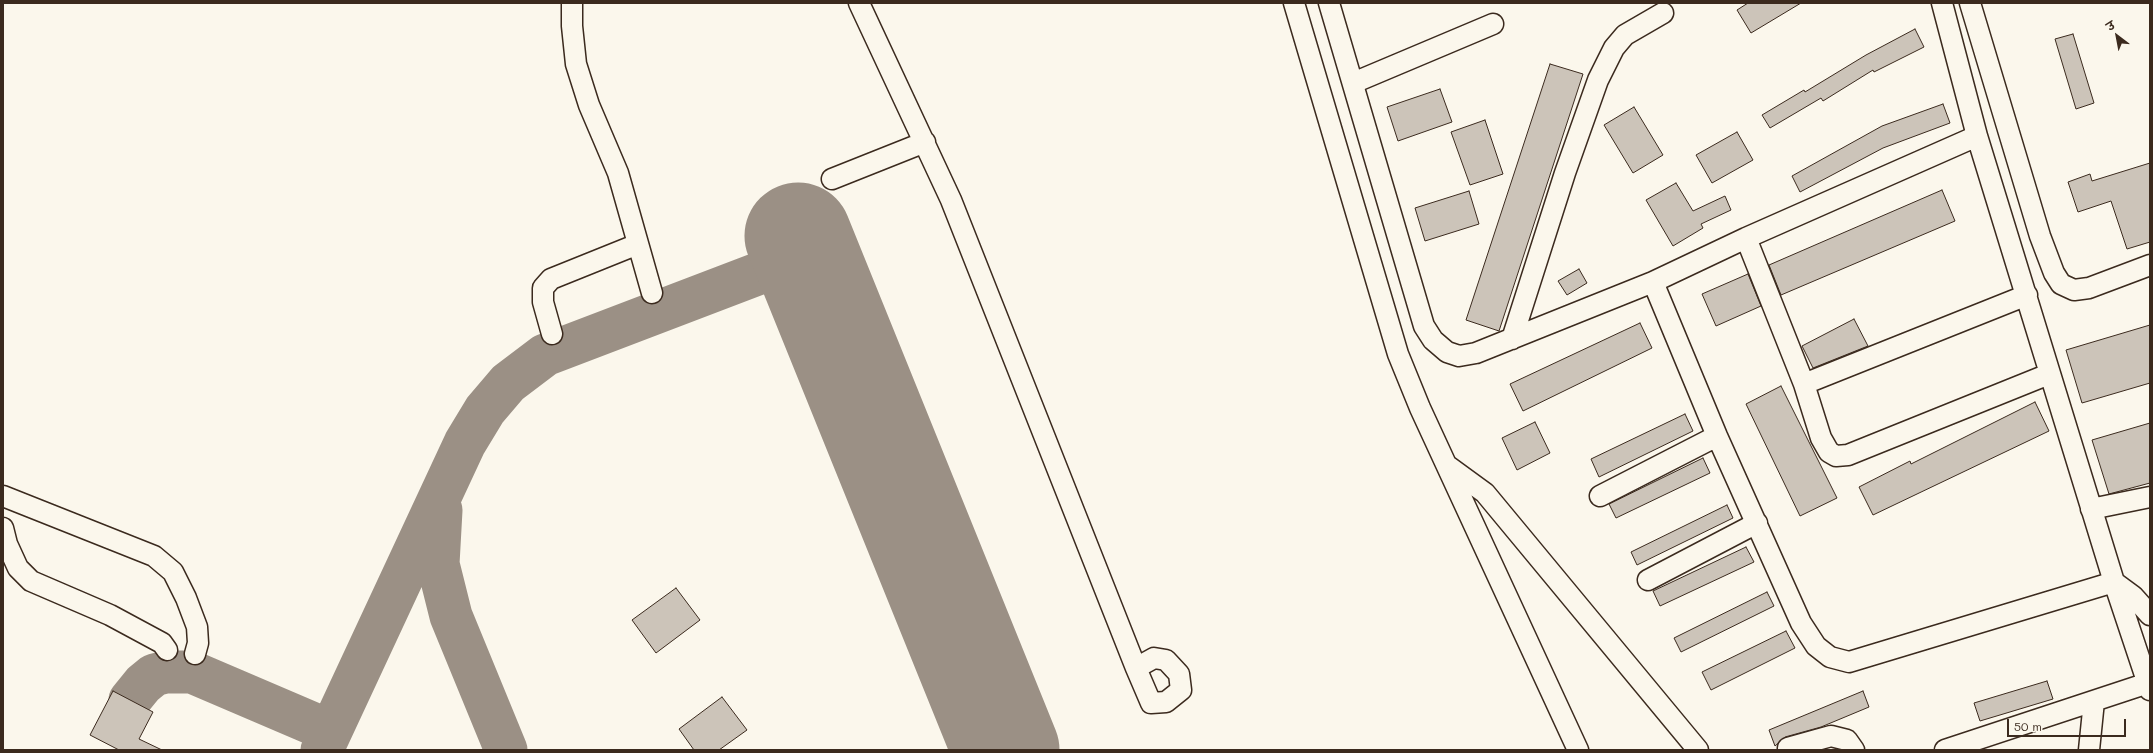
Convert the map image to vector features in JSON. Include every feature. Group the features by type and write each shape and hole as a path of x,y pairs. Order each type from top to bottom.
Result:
{"street":[{"path":"572,3 572,26 576,64 589,105 618,173 652,293"},
{"path":"859,3 951,200 1136,668"},
{"path":"1294,3 1398,354 1447,465 1578,750"},
{"path":"1329,3 1424,326 1433,340 1446,352 1459,356 1476,353 1653,282 1746,238 1977,136"},
{"path":"1942,3 1977,136 2027,295 2049,374 2114,582 2149,687 2094,701 1945,750"},
{"path":"1970,3 2040,236 2054,273 2061,284 2074,290 2089,288 2150,265"},
{"path":"1512,339 1565,173 1598,80 1614,48 1625,35 1663,13"},
{"path":"1353,83 1493,24"},
{"path":"832,178 925,142"},
{"path":"1746,238 1804,384 1822,438 1829,452 1836,456 1848,455 2049,374"},
{"path":"552,334 542,302 543,288 551,280 638,244"},
{"path":"1653,282 1717,436 1801,623 1816,646 1830,657 1849,662 2114,582"},
{"path":"1804,384 2027,295"},
{"path":"1600,496 1717,436"},
{"path":"1447,465 1485,493 1698,750"},
{"path":"3,496 154,556 173,572 186,598 197,627 198,643 195,654"},
{"path":"2091,509 2150,497"},
{"path":"1648,580 1757,523"},
{"path":"3,528 7,544 18,568 31,581 110,615 162,643 167,650"},
{"path":"2114,582 2133,596 2150,615"},
{"path":"2089,750 2094,701"},
{"path":"1788,748 1831,736 1847,740 1854,750"}],"building":[{"path":"1748,3 1801,3 1751,33 1737,10"},
{"path":"1915,29 1924,47 1874,72 1873,70 1823,101 1821,98 1770,128 1762,115 1804,90 1805,92 1866,55"},
{"path":"2073,34 2094,103 2076,109 2055,39"},
{"path":"1550,64 1583,74 1499,331 1466,320"},
{"path":"1440,89 1452,122 1398,141 1387,107"},
{"path":"1943,104 1950,123 1883,148 1800,192 1792,176 1882,126"},
{"path":"1634,107 1663,155 1633,173 1604,125"},
{"path":"1485,120 1503,174 1470,185 1451,132"},
{"path":"1737,132 1753,160 1712,183 1696,155"},
{"path":"2150,163 2150,242 2127,249 2111,201 2078,212 2068,182 2090,174 2092,181"},
{"path":"1676,183 1693,211 1725,196 1731,210 1701,224 1703,228 1673,246 1646,200"},
{"path":"1942,190 1955,221 1781,295 1769,265"},
{"path":"1469,191 1479,224 1425,241 1415,208"},
{"path":"1579,269 1587,283 1567,295 1558,281"},
{"path":"1748,274 1761,306 1716,326 1702,294"},
{"path":"1854,319 1868,346 1813,368 1802,346"},
{"path":"1640,323 1652,348 1523,411 1510,384"},
{"path":"2150,325 2150,383 2082,403 2066,350"},
{"path":"1781,386 1837,498 1800,516 1746,404"},
{"path":"2035,402 2049,431 1873,515 1859,487 1910,461 1911,464"},
{"path":"1685,414 1693,431 1599,477 1591,459"},
{"path":"1535,422 1550,453 1517,470 1502,438"},
{"path":"2150,423 2150,483 2109,494 2092,440"},
{"path":"1703,458 1710,473 1616,518 1609,504"},
{"path":"1727,505 1733,518 1637,565 1631,552"},
{"path":"1746,547 1754,562 1660,606 1653,591"},
{"path":"676,588 700,620 656,653 632,620"},
{"path":"1767,592 1774,606 1681,652 1674,638"},
{"path":"1786,631 1795,648 1711,690 1702,672"},
{"path":"2047,681 2053,699 1980,721 1974,703"},
{"path":"113,691 153,712 139,739 162,750 119,750 90,735"},
{"path":"1863,691 1869,707 1821,727 1785,737 1775,746 1769,730"},
{"path":"722,697 747,730 719,750 694,750 679,729"}],"taxiway":[{"path":"322,750 465,443 485,410 508,383 545,355 760,273 807,257"},
{"path":"441,510 438,564 451,616 506,750"},
{"path":"130,700 143,684 154,675 166,672 192,672 330,731"}],"runway":[{"path":"798,236 1006,750"}]}
